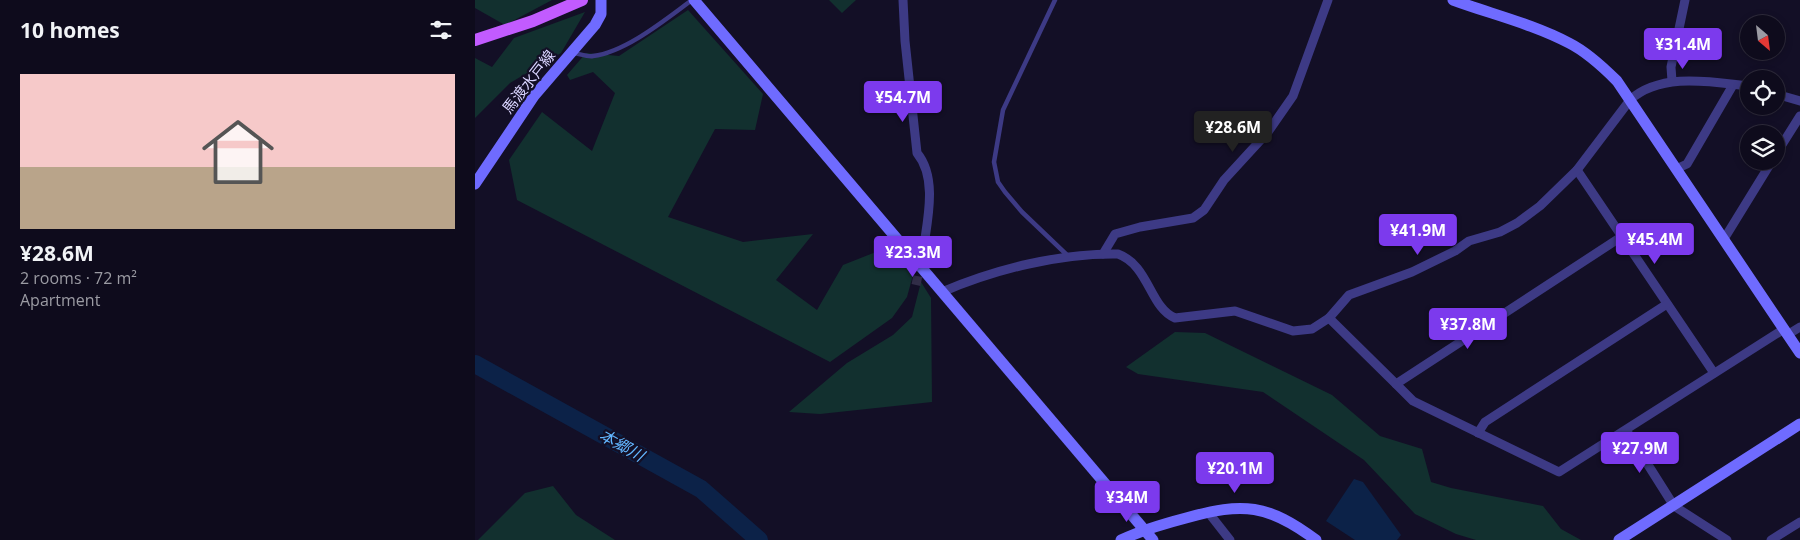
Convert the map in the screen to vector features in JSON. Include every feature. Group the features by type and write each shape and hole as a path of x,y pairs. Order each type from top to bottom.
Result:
{"main road":[{"path":"475,40 533,21 582,0"}],"street":[{"name":"馬渡水戸線","path":"475,184 535,96 601,14 601,0"},
{"path":"693,0 1153,540"},
{"path":"903,0 905,41 917,153 924,160 929,203 924,245"},
{"path":"1103,254 1115,234 1140,227 1193,218 1204,210 1224,180 1268,132 1293,96 1328,0"},
{"path":"1453,0 1544,32 1570,44 1599,64 1617,81 1800,353"},
{"path":"1672,82 1671,67 1685,0"},
{"path":"942,292 990,274 1069,257 1118,254 1131,262 1139,270 1169,316 1175,318 1235,311 1293,331 1312,329 1329,318 1349,295 1412,272 1469,241 1500,232 1517,223 1540,206 1577,170 1630,100 1639,92 1653,85 1672,82 1740,85"},
{"path":"1676,169 1687,164 1733,85"},
{"path":"1785,97 1800,101"},
{"path":"1785,140 1800,116"},
{"path":"1577,170 1715,373"},
{"path":"1724,239 1766,170"},
{"path":"1396,384 1621,237"},
{"path":"1478,433 1485,422 1667,304"},
{"path":"1329,318 1413,401 1559,472 1715,373 1786,332 1800,327"},
{"path":"1619,540 1800,424"},
{"path":"1626,430 1674,506 1727,540"},
{"path":"1121,540 1144,529 1208,512 1232,508 1265,511 1283,517 1316,540"},
{"path":"1208,512 1231,540"},
{"path":"1771,540 1800,522"}],"lane":[{"path":"572,52 593,57 619,47 652,30 693,0"},
{"path":"1055,0 1003,110 994,162 997,177 1005,192 1028,218 1069,257"}],"green space":[{"path":"475,0 552,0 505,25 475,8"},
{"path":"829,0 856,0 842,13"},
{"path":"688,10 763,94 755,130 715,129 668,217 743,242 813,234 776,280 817,310 843,265 891,246 913,275 907,297 892,318 830,362 517,200 509,160 542,112 592,151 615,93 593,72 570,80 567,75 586,53 619,56"},
{"path":"585,12 561,53 510,83 475,118 475,58 492,67 514,38"},
{"path":"921,282 931,298 932,402 820,414 789,412 847,363 893,335 912,317"},
{"path":"1175,332 1205,333 1332,395 1380,436 1422,449 1431,482 1451,488 1543,506 1561,529 1581,540 1476,540 1456,534 1415,514 1364,460 1263,392 1138,374 1126,367"},
{"path":"553,486 576,515 615,540 478,540 525,493"}],"water":[{"path":"1354,479 1363,482 1401,535 1397,540 1355,540 1326,521"}],"waterway":[{"name":"本郷川","path":"475,364 701,489 759,540"}],"tunnel":[{"path":"916,285 924,245"}]}
